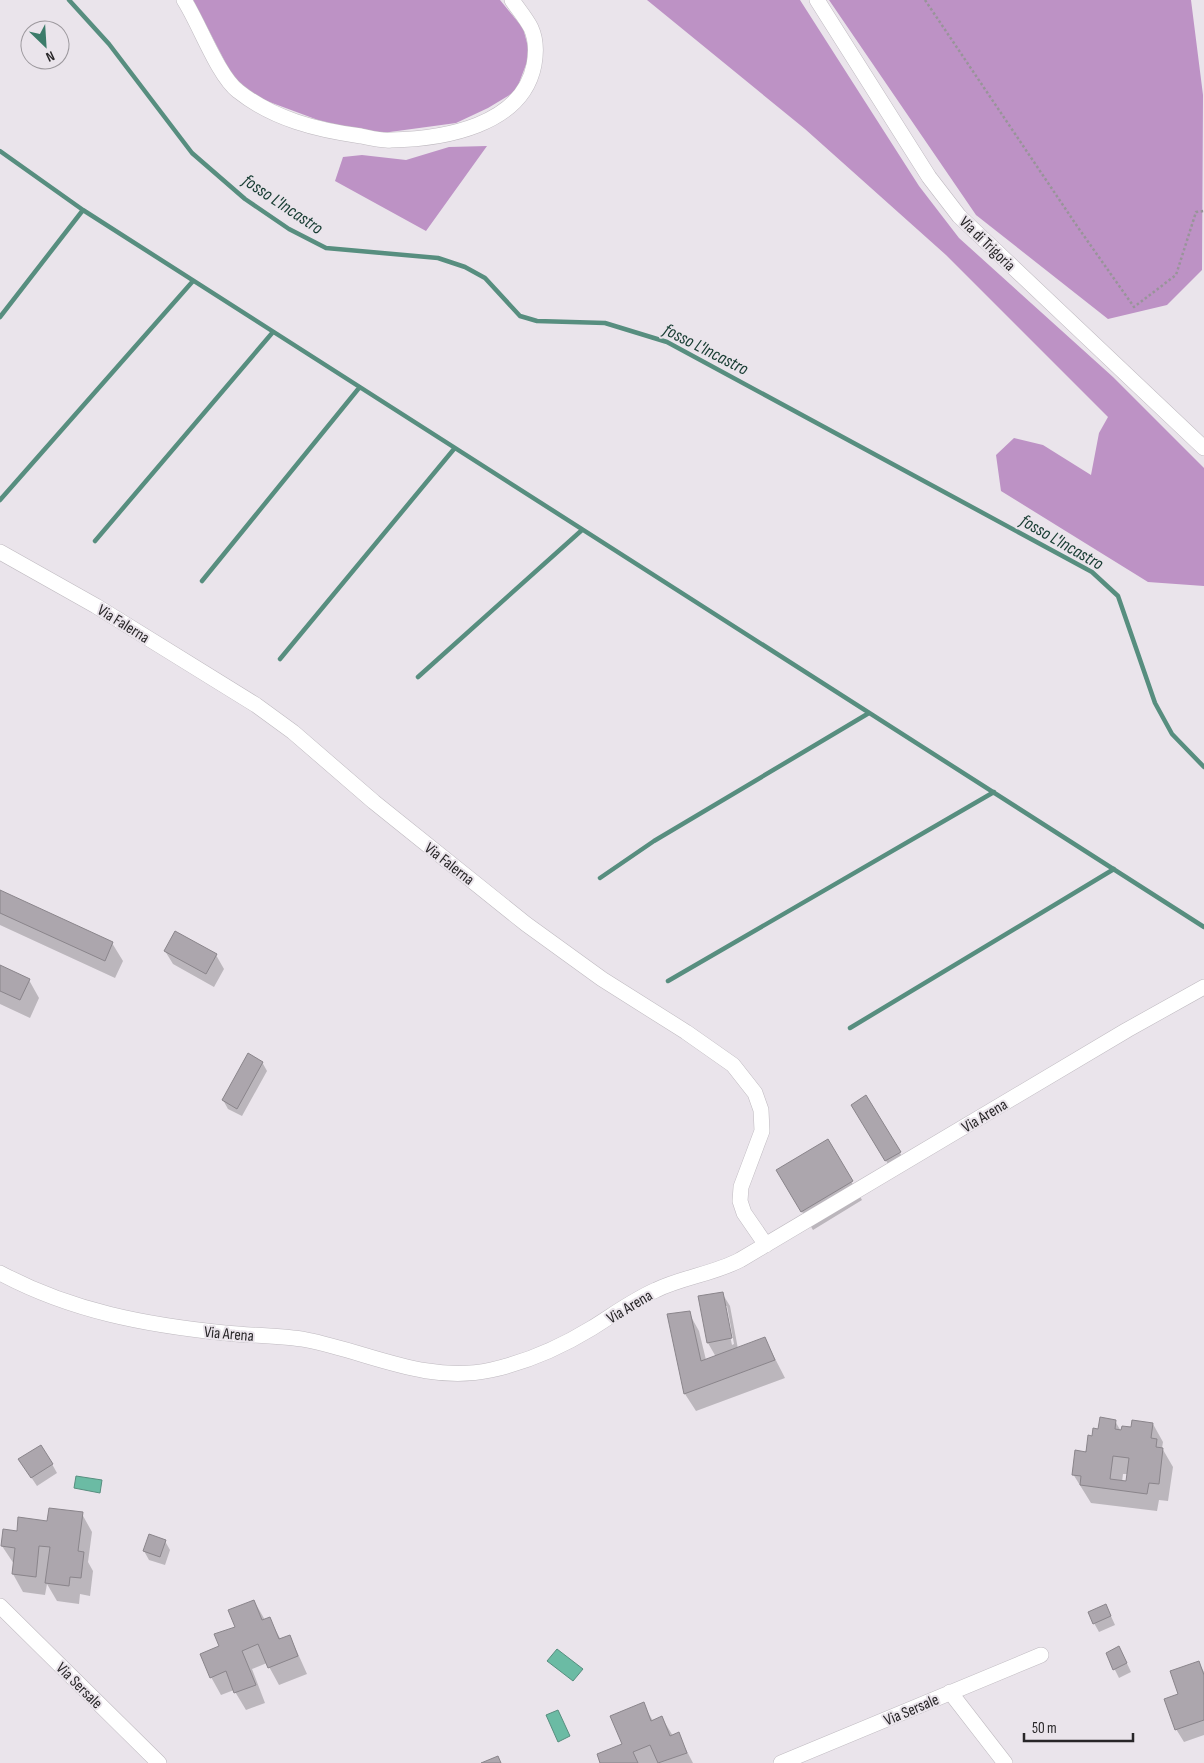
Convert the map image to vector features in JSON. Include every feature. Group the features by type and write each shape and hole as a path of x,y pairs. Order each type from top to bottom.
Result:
{"street":[{"path":"184,0 221,69 236,90 263,109 286,119 333,132 390,141 463,132 505,112 530,82 536,54 532,29 512,0"},
{"name":"Via di Trigoria","path":"817,0 929,177 959,216 1204,448"},
{"name":"Via Falerna","path":"0,552 96,606 256,705 293,732 374,802 526,924 602,979 686,1032 733,1066 755,1093 761,1110 762,1131 742,1187 740,1201 744,1214 766,1245"},
{"name":"Via Arena","path":"0,1273 42,1294 122,1319 182,1329 306,1340 399,1366 436,1372 465,1373 508,1366 546,1352 581,1334 652,1292 672,1283 724,1268 766,1245 1127,1030 1204,987"},
{"name":"Via Sersale","path":"0,1606 159,1763"},
{"name":"Via Sersale","path":"781,1763 1041,1656"},
{"path":"950,1692 1005,1763"}],"path":[{"path":"924,0 1071,218 1134,307 1176,275 1196,212 1204,211"}],"shaded area":[{"path":"193,0 500,0 523,28 530,54 516,91 488,108 456,123 375,134 318,120 253,96 234,79"},
{"path":"647,0 800,0 919,186 959,238 1113,377 1204,468 1204,586 1148,582 1001,491 996,455 1014,438 1043,445 1091,475 1099,433 1108,417 946,255 805,129"},
{"path":"829,0 1191,0 1203,95 1202,270 1167,305 1108,319 976,215"},
{"path":"487,146 426,231 335,181 343,157 362,155 406,160 449,147"},
{"path":"76,1476 102,1480 100,1493 74,1488"},
{"path":"557,1649 583,1669 573,1681 547,1661"},
{"path":"558,1710 570,1736 558,1742 546,1715"}],"building":[{"path":"0,890 113,942 105,961 0,913"},
{"path":"175,931 217,954 206,974 164,951"},
{"path":"0,965 30,979 20,1000 0,991"},
{"path":"248,1053 263,1062 237,1109 222,1100"},
{"path":"866,1095 901,1152 885,1161 851,1105"},
{"path":"828,1139 853,1181 801,1212 776,1170"},
{"path":"723,1292 732,1338 707,1343 698,1296"},
{"path":"690,1311 701,1361 765,1337 775,1360 684,1394 667,1314"},
{"path":"1100,1417 1116,1420 1115,1429 1121,1430 1122,1426 1131,1427 1132,1420 1153,1423 1151,1438 1157,1439 1156,1447 1163,1448 1159,1484 1149,1483 1147,1494 1080,1485 1081,1476 1072,1475 1075,1450 1086,1452 1088,1435 1092,1436 1093,1428 1098,1429","holes":["1113,1456 1129,1458 1126,1481 1110,1479"]},
{"path":"41,1445 53,1464 31,1478 18,1459"},
{"path":"49,1508 83,1512 78,1551 84,1552 81,1578 70,1577 69,1586 45,1583 50,1547 39,1546 36,1577 12,1574 15,1548 1,1546 3,1529 17,1531 18,1517 47,1521"},
{"path":"149,1534 166,1540 160,1557 143,1551"},
{"path":"254,1600 262,1620 270,1617 279,1639 290,1635 298,1656 268,1668 258,1644 242,1651 256,1685 234,1693 226,1671 210,1678 200,1654 219,1646 214,1634 235,1627 228,1610"},
{"path":"1106,1604 1111,1616 1093,1624 1088,1612"},
{"path":"1119,1646 1127,1663 1113,1670 1106,1653"},
{"path":"1199,1661 1204,1675 1204,1720 1175,1730 1164,1699 1178,1694 1170,1671"},
{"path":"644,1702 651,1721 662,1716 670,1736 679,1732 687,1753 658,1763 650,1745 633,1752 638,1763 600,1763 597,1754 622,1744 610,1716"},
{"path":"498,1756 501,1763 481,1763"}],"waterway":[{"name":"fosso L'Incastro","path":"69,0 109,44 192,153 245,199 289,229 326,248 438,258 465,267 485,278 520,316 537,321 605,323 667,342 1092,572 1118,596 1155,703 1172,734 1204,767"},
{"path":"0,151 83,210 1204,927"},
{"path":"0,317 83,210"},
{"path":"0,500 193,281"},
{"path":"95,541 273,332"},
{"path":"202,581 359,388"},
{"path":"280,659 454,449"},
{"path":"418,677 582,530"},
{"path":"600,878 654,841 869,713"},
{"path":"668,981 994,792"},
{"path":"850,1028 1114,869"}]}
